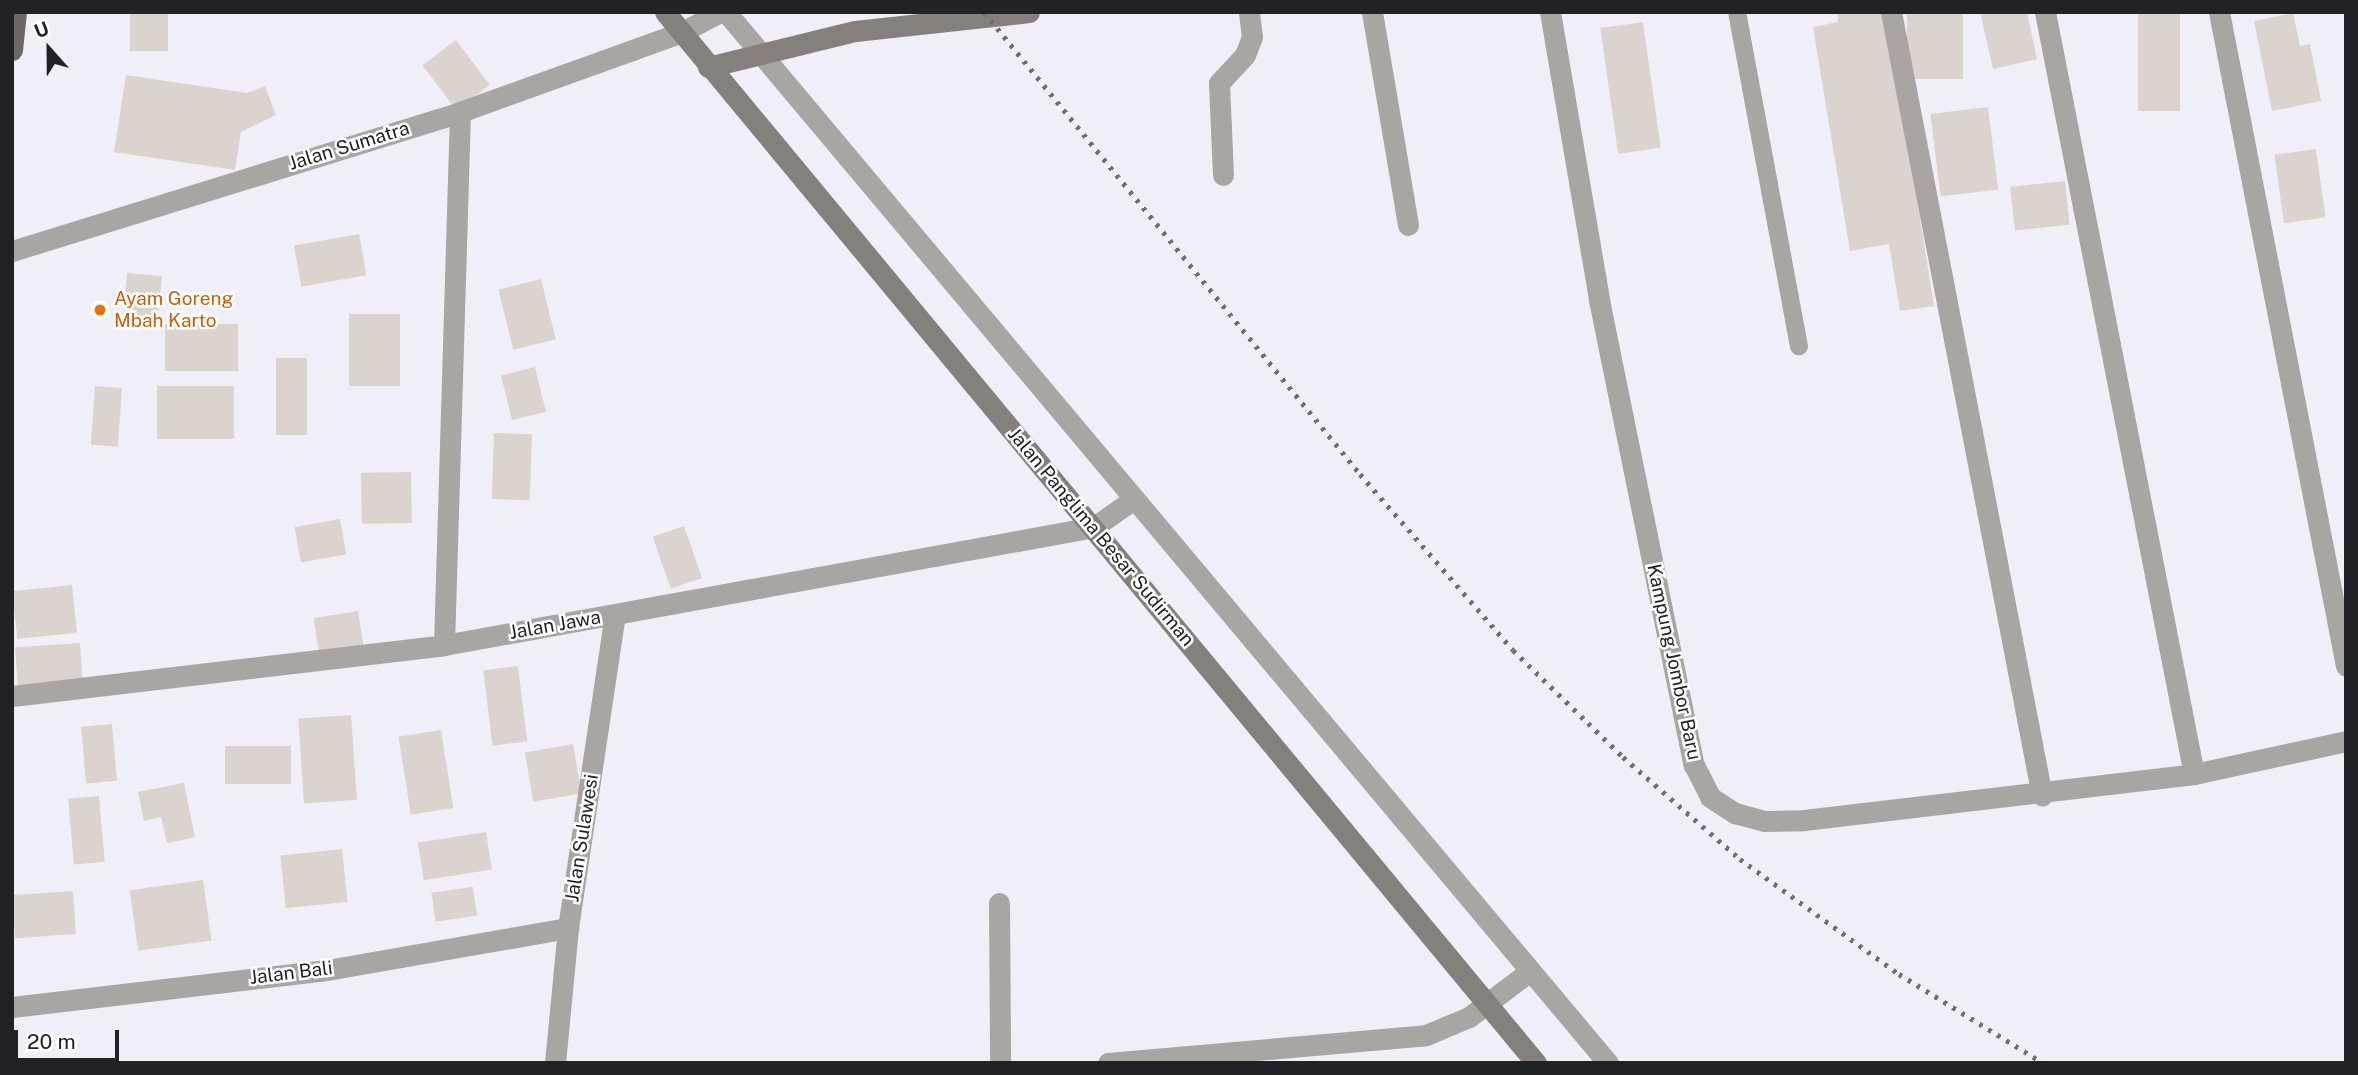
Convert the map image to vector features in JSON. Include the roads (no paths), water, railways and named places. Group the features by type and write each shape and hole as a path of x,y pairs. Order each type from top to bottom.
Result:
{"main road":[{"path":"12,50 16,12"},
{"name":"Jalan Panglima Besar Sudirman","path":"665,12 1536,1063"},
{"path":"708,67 855,31 952,16 1029,12"}],"street":[{"name":"Jalan Sumatra","path":"12,251 460,112 682,32 720,12"},
{"path":"726,12 1608,1063"},
{"path":"1223,176 1219,83 1245,55 1252,37 1249,12"},
{"path":"1372,12 1408,225"},
{"name":"Kampung Jombor Baru","path":"1550,12 1599,300 1695,765 1710,797 1735,813 1765,821 2042,796 2194,774 2346,741"},
{"path":"1891,12 2042,796"},
{"path":"2045,12 2194,774"},
{"path":"2219,12 2346,666"},
{"path":"444,645 460,112"},
{"path":"1094,527 1134,499"},
{"name":"Jalan Jawa","path":"12,696 444,645 1094,527"},
{"name":"Jalan Sulawesi","path":"555,1063 568,928 615,614"},
{"path":"999,903 1000,1063"},
{"name":"Jalan Bali","path":"12,1007 327,970 568,928"},
{"path":"1108,1063 1239,1058 1426,1035 1487,1005 1530,971"}],"lane":[{"path":"1737,12 1799,346"}],"railway":[{"path":"984,12 1360,474 1513,650 1623,757 1740,859 1899,974 2043,1063"}],"place":[{"name":"Ayam Goreng Mbah Karto","path":"100,310"}]}
